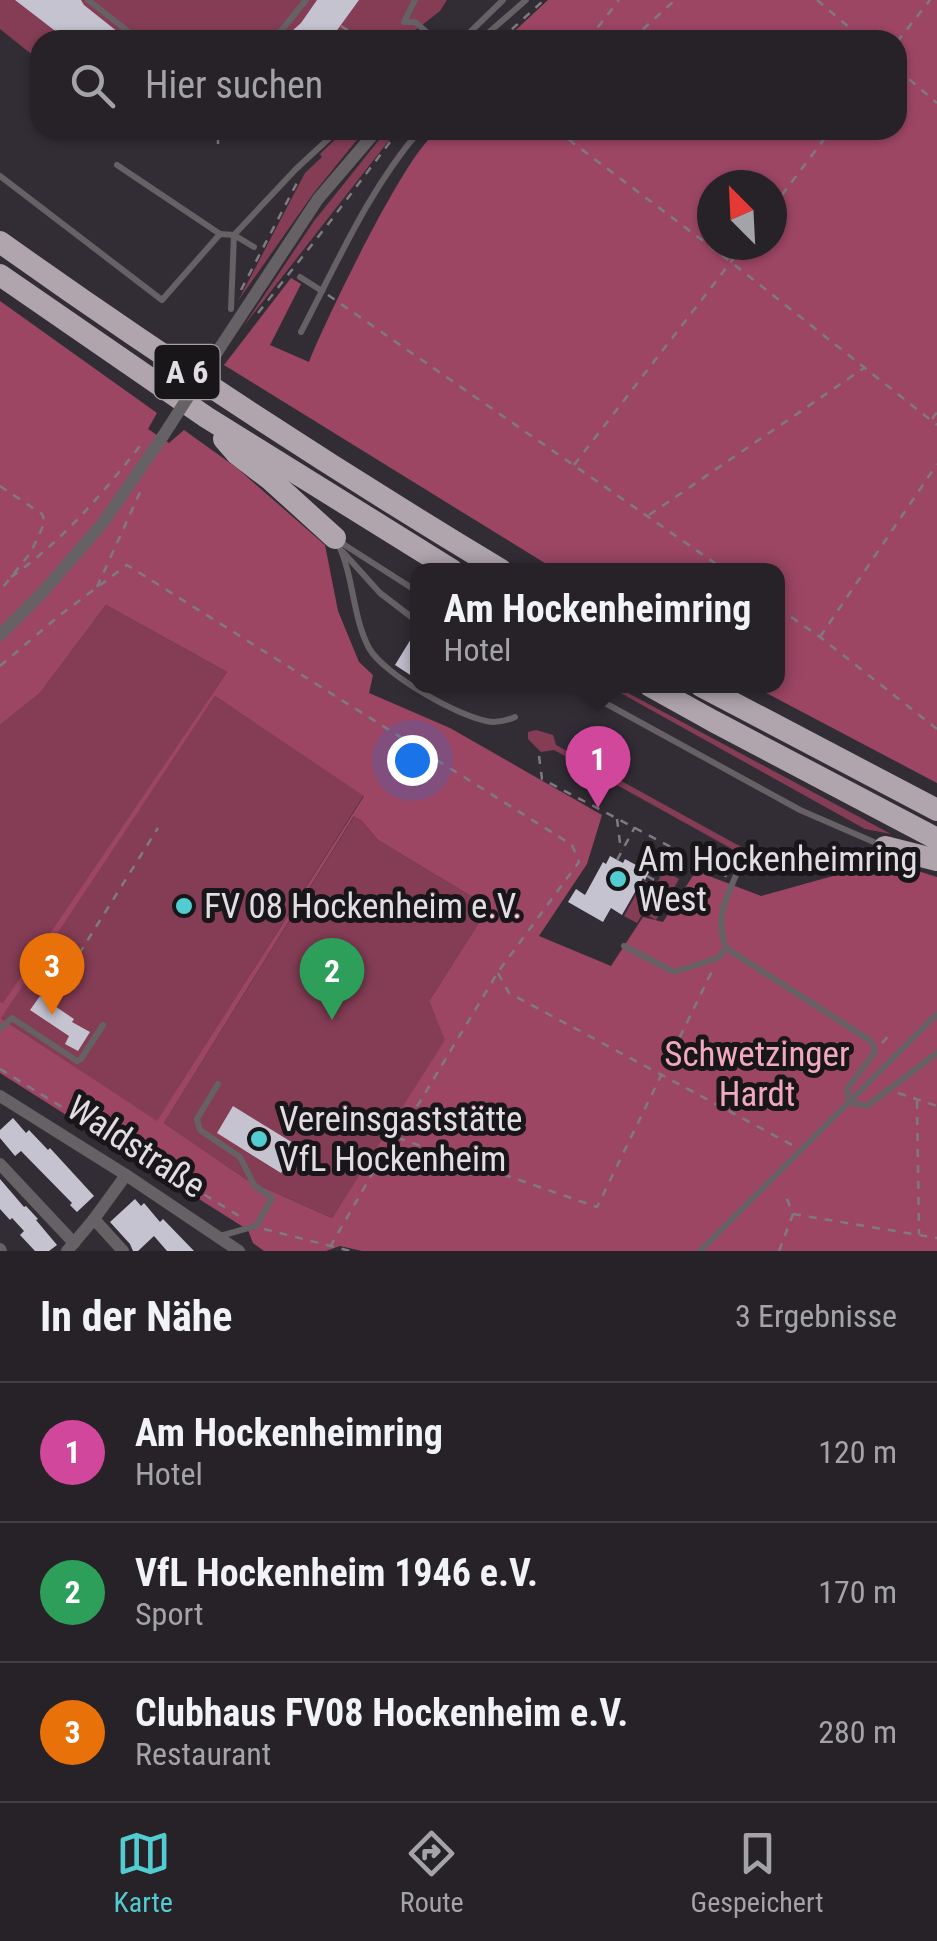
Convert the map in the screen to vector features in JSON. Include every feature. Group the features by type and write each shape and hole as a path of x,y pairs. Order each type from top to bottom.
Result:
{"highway":[{"name":"A 6","path":"0,242 220,395 489,563"},
{"name":"A 6","path":"0,274 206,417 441,563"},
{"path":"206,417 237,454 271,480 338,545"},
{"path":"663,693 937,839"},
{"path":"715,693 937,810"},
{"path":"885,847 937,860"}],"street":[{"path":"0,635 102,524 318,198 368,140"},
{"name":"Waldstraße","path":"0,1096 126,1175 232,1249"},
{"path":"0,1164 70,1247 126,1175"},
{"path":"94,1220 123,1251"}],"lane":[{"path":"88,0 126,30"},
{"path":"282,30 306,0"},
{"path":"415,0 404,22 415,22 424,30"},
{"path":"472,30 503,0"},
{"path":"492,30 526,0"},
{"path":"232,308 234,235 327,140"},
{"path":"301,332 356,224 411,140"},
{"path":"117,166 220,234 234,235 254,246"},
{"path":"0,176 162,300 220,234"},
{"path":"300,277 322,291"},
{"path":"338,545 410,587"},
{"path":"338,545 380,594 410,616"},
{"path":"338,545 367,644 384,667 410,683"},
{"path":"426,693 477,719 495,722 516,717"},
{"path":"587,693 800,810 885,847"},
{"path":"739,868 723,908 720,930 726,948 871,1041 875,1052 847,1089 849,1102"},
{"path":"624,946 674,972 718,958 726,948"},
{"path":"700,1251 937,1014"},
{"path":"0,1029 12,1018 76,1061 104,1026"},
{"path":"849,1102 867,1106 937,1054"},
{"path":"218,1084 197,1119 200,1130 240,1156 254,1185 272,1198 256,1226 218,1236"}],"path":[{"path":"511,30 544,0"},
{"path":"596,30 620,0"},
{"path":"642,30 675,0"},
{"path":"817,0 852,30"},
{"path":"906,30 930,0"},
{"path":"341,26 348,30"},
{"path":"907,77 937,103"},
{"path":"218,140 218,147"},
{"path":"249,324 391,140"},
{"path":"569,140 937,425"},
{"path":"787,188 823,140"},
{"path":"574,464 730,262"},
{"path":"322,291 715,563"},
{"path":"648,516 864,368"},
{"path":"931,421 937,412"},
{"path":"11,578 39,558 104,493 148,436"},
{"path":"820,637 937,464"},
{"path":"96,589 144,484"},
{"path":"0,486 42,514 45,522 31,552 0,591"},
{"path":"0,666 127,565 572,845 579,862 498,972 330,1247"},
{"path":"785,613 937,730"},
{"path":"538,756 542,779 734,880"},
{"path":"616,817 622,852"},
{"path":"617,860 635,826"},
{"path":"62,981 158,828"},
{"path":"643,899 674,848"},
{"path":"647,876 654,880"},
{"path":"398,1138 596,1207 718,958"},
{"path":"498,972 509,993 800,1149"},
{"path":"875,1052 893,1031"},
{"path":"0,1069 256,1226 350,1251"},
{"path":"890,1090 937,1106"},
{"path":"917,1101 918,1234"},
{"path":"779,1251 794,1214 786,1197"},
{"path":"794,1214 937,1238"}],"shaded area":[{"path":"0,0 447,0 440,11 416,30 30,30 30,53 0,29"},
{"path":"335,140 357,140 313,194 238,301 305,173 322,157 320,154"},
{"path":"379,140 389,140 243,327 314,221"},
{"path":"106,605 227,672 3,1004 0,725 40,693"},
{"path":"621,693 628,693 891,834 865,829"},
{"name":"FV 08 Hockenheim e.V.","path":"215,696 364,795 157,1122 0,1017"},
{"path":"528,732 553,735 556,745 774,865 786,860 789,867 769,872 750,868 759,864 554,750 541,752 528,739"},
{"path":"355,815 378,840 489,907 429,1001 446,1040 332,1218 247,1180 164,1123"},
{"path":"664,871 679,879 656,920 643,913 637,923 624,916 644,880 655,886"}],"green space":[{"path":"548,0 937,0 937,783 766,693 785,693 785,563 545,563 224,365 291,278 301,284 270,345 309,362 348,278 405,172 429,140 907,140 907,30 516,30"},
{"name":"Schwetzinger Hardt","path":"0,301 157,413 148,429 169,443 184,430 237,468 325,545 338,611 359,662 373,675 369,693 450,728 602,815 587,864 539,936 611,966 643,917 663,922 696,871 761,896 886,861 937,877 937,1251 362,1251 340,1246 326,1251 264,1251 253,1243 248,1230 0,1073 0,1002 3,1003 227,672 106,605 40,693 0,725","holes":["215,696 364,796 157,1121 1,1018","354,816 378,840 489,907 429,1001 445,1040 332,1218 247,1180 164,1123"]}],"building":[{"path":"15,0 81,0 115,30 54,30"},
{"path":"317,0 359,0 337,30 293,30"},
{"path":"410,640 410,675 395,665"},
{"path":"610,856 649,872 622,915 611,908 603,922 568,902 576,889 585,895"},
{"path":"40,996 90,1032 78,1051 65,1044 69,1036 30,1010"},
{"path":"233,1106 298,1146 281,1173 217,1133"},
{"path":"13,1118 26,1133 29,1130 50,1148 94,1196 77,1212 21,1151 15,1156 0,1138 0,1130"},
{"path":"0,1179 57,1245 49,1251 35,1251 20,1235 24,1231 0,1209"},
{"path":"135,1199 141,1206 144,1203 160,1222 163,1219 194,1251 167,1251 154,1236 133,1251 110,1222"}],"place":[{"name":"Am Hockenheimring","path":"598,808"},
{"name":"Am Hockenheimring West","path":"618,879"},
{"name":"FV 08 Hockenheim e.V.","path":"184,906"},
{"name":"Clubhaus FV08 Hockenheim e.V.","path":"52,1015"},
{"name":"VfL Hockenheim 1946 e.V.","path":"332,1020"},
{"name":"Vereinsgaststätte VfL Hockenheim","path":"259,1139"}]}
